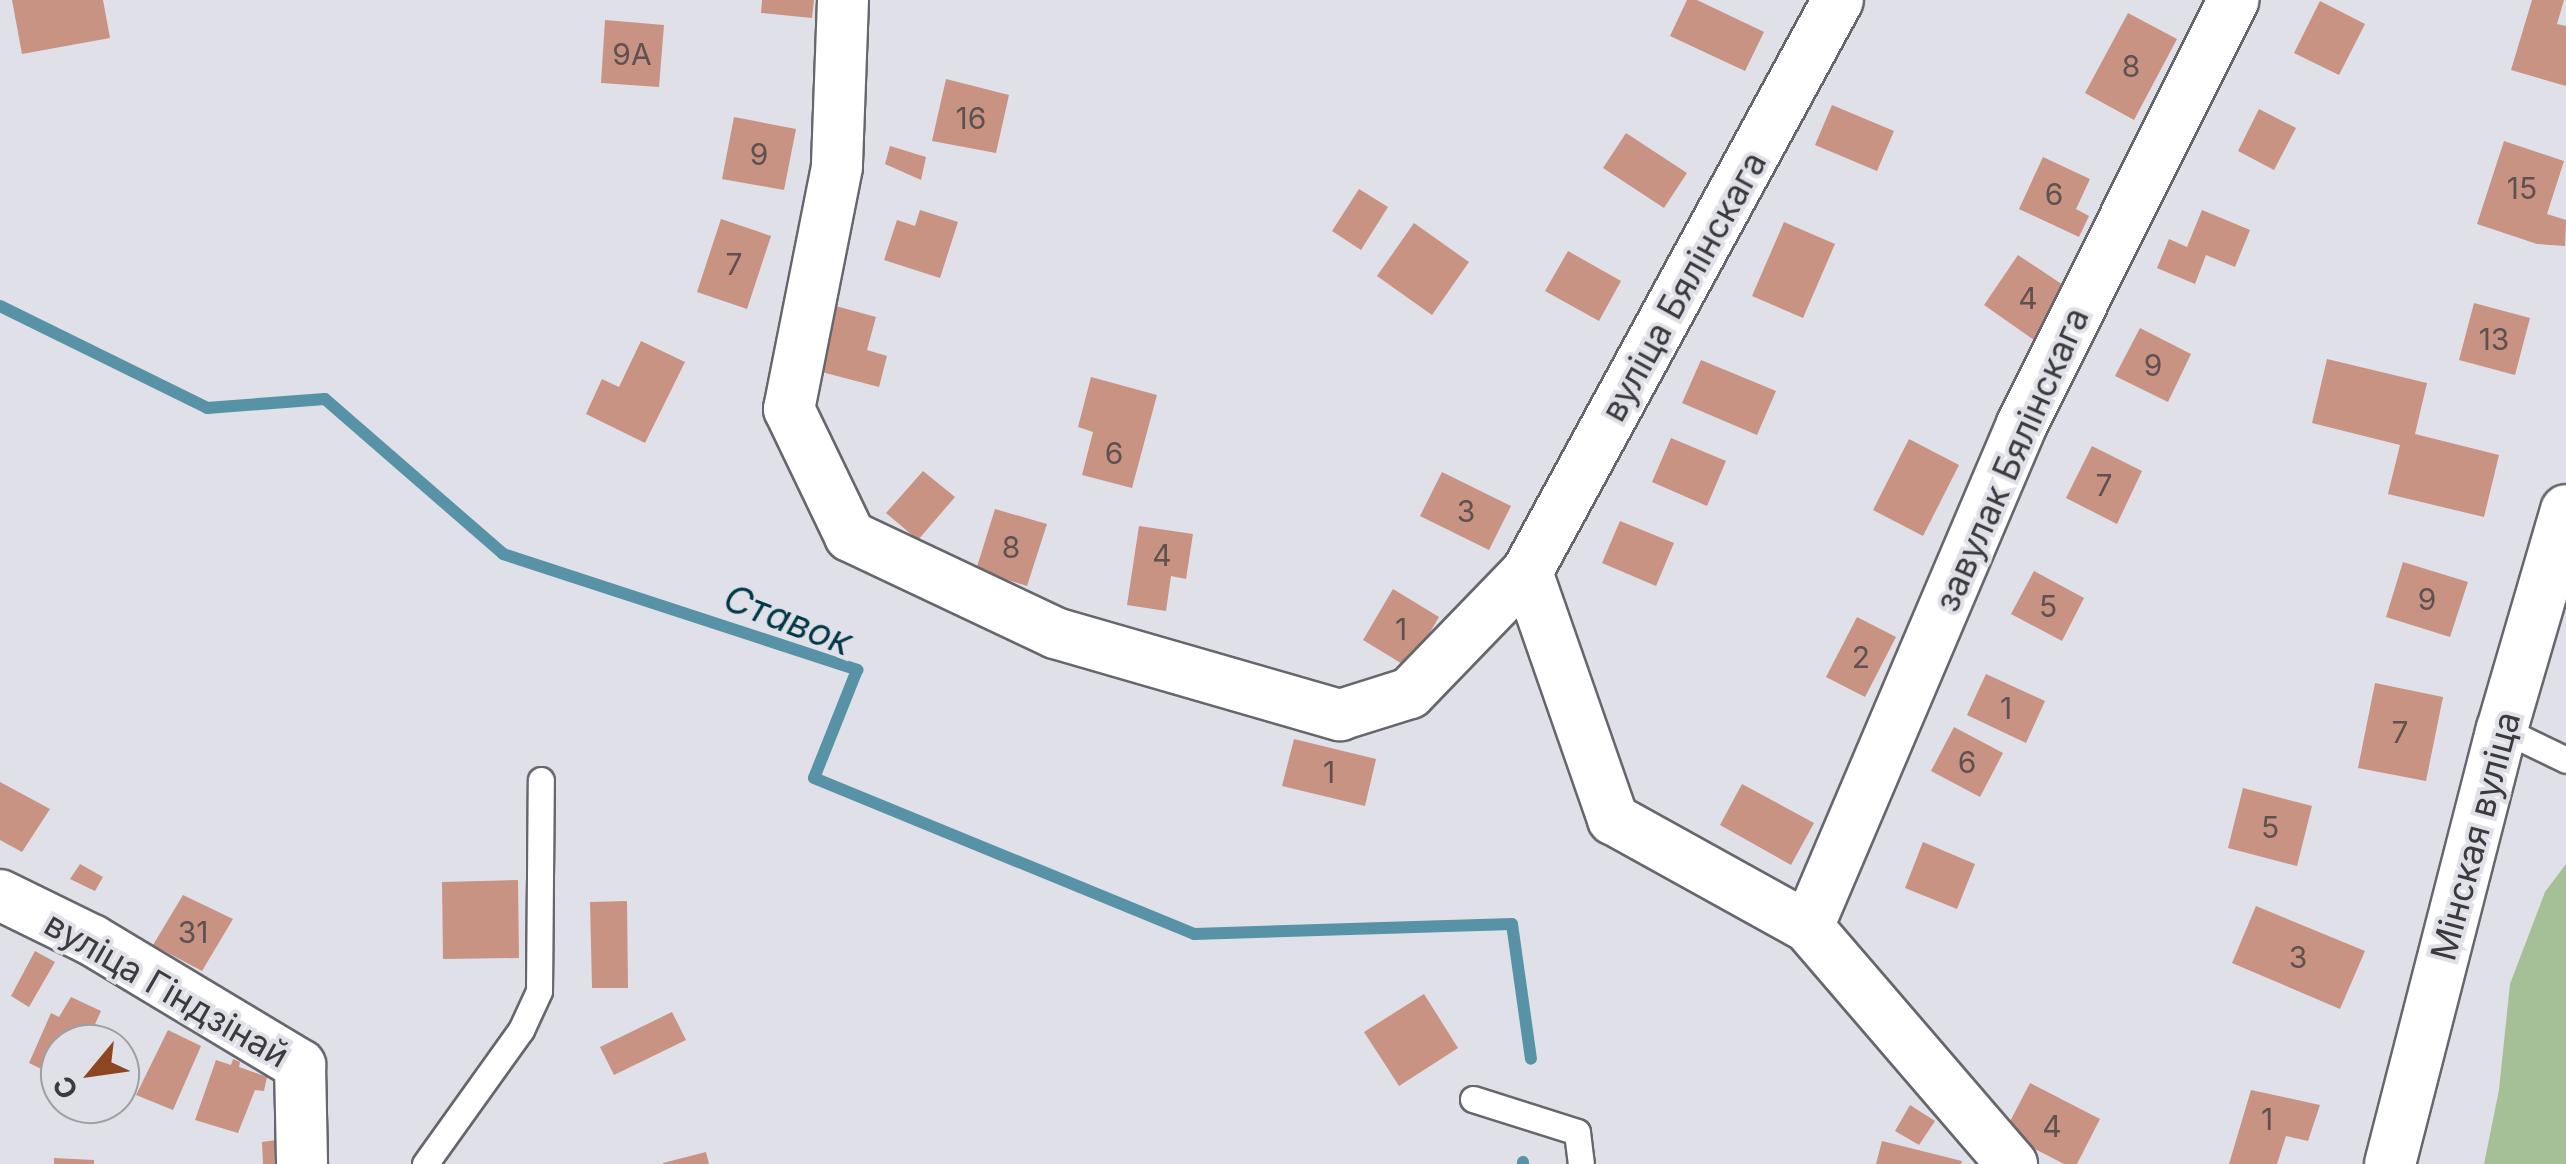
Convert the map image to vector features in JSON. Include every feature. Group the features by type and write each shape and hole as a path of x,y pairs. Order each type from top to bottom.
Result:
{"street":[{"name":"вуліца Бялінскага","path":"842,0 837,167 789,408 850,536 1055,633 1340,715 1410,693 1527,572 1838,0"},
{"name":"завулак Бялінскага","path":"1808,927 2022,424 2233,0"},
{"name":"Мінская вуліца","path":"2390,1164 2502,729 2566,510"},
{"path":"1527,572 1613,819 1808,927 2012,1164"},
{"name":"вуліца Гіндзінай","path":"0,895 92,940 300,1065 302,1164"}],"lane":[{"path":"2502,729 2566,760"},
{"path":"424,1164 521,1030 538,991 541,780"},
{"path":"1473,1099 1577,1132 1582,1164"}],"green space":[{"path":"2566,864 2566,1164 2484,1164 2499,1090 2510,984 2545,892"}],"building":[{"path":"12,0 103,0 110,38 22,54"},
{"path":"762,0 814,0 812,18 761,13"},
{"path":"1687,0 1697,0 1764,32 1745,71 1670,36"},
{"path":"2532,0 2564,0 2557,24 2566,26 2566,86 2511,70"},
{"path":"2320,1 2365,24 2339,75 2294,53"},
{"path":"2128,13 2177,39 2134,120 2085,93"},
{"path":"605,20 664,25 659,87 601,83"},
{"path":"946,79 1009,95 996,153 932,141"},
{"path":"1832,105 1894,131 1877,171 1815,145"},
{"path":"2259,109 2296,128 2274,170 2238,151"},
{"path":"734,117 796,129 784,190 722,179"},
{"path":"1626,133 1687,173 1664,208 1603,168"},
{"path":"2504,141 2564,161 2547,214 2566,220 2565,246 2537,244 2477,224"},
{"path":"890,146 926,157 921,180 885,164"},
{"path":"2043,157 2090,179 2076,209 2089,216 2079,237 2019,209"},
{"path":"1359,189 1388,207 1361,250 1332,231"},
{"path":"920,210 958,222 940,278 884,260 897,220 915,226"},
{"path":"2202,210 2250,230 2235,267 2206,255 2195,284 2157,268 2169,239 2187,247"},
{"path":"721,219 771,236 747,309 697,292"},
{"path":"1784,222 1835,244 1803,318 1752,296"},
{"path":"1414,223 1469,262 1432,315 1377,276"},
{"path":"1568,251 1621,281 1599,321 1545,291"},
{"path":"2018,255 2072,291 2037,342 1984,305"},
{"path":"2474,303 2530,318 2515,375 2459,360"},
{"path":"832,305 876,317 867,350 887,356 879,387 814,370"},
{"path":"2140,328 2191,354 2168,402 2115,376"},
{"path":"641,341 685,362 645,443 586,414 602,379 619,387"},
{"path":"2327,359 2427,383 2415,434 2499,455 2484,517 2388,494 2400,445 2312,423"},
{"path":"1701,360 1776,391 1757,435 1682,403"},
{"path":"1091,377 1157,395 1132,488 1082,475 1093,432 1078,427"},
{"path":"1671,438 1726,461 1707,506 1652,482"},
{"path":"1909,439 1959,465 1923,536 1873,510"},
{"path":"2092,446 2142,471 2117,524 2066,498"},
{"path":"923,471 955,497 918,540 886,513"},
{"path":"1442,472 1511,506 1489,550 1420,516"},
{"path":"995,509 1047,524 1027,586 976,570"},
{"path":"1620,521 1674,543 1656,586 1602,563"},
{"path":"1139,526 1193,534 1186,579 1171,576 1166,611 1127,605"},
{"path":"2403,562 2468,582 2450,637 2386,617"},
{"path":"2034,571 2084,598 2062,641 2011,614"},
{"path":"1393,589 1439,617 1409,668 1363,640"},
{"path":"1857,617 1896,637 1865,697 1826,677"},
{"path":"1986,674 2045,701 2026,743 1967,715"},
{"path":"2375,683 2443,697 2426,781 2358,768"},
{"path":"1954,727 2003,753 1980,797 1931,771"},
{"path":"1294,739 1376,759 1365,806 1282,786"},
{"path":"0,782 50,809 22,852 0,840"},
{"path":"1742,784 1814,823 1791,865 1720,825"},
{"path":"2243,788 2312,806 2297,866 2228,848"},
{"path":"1923,842 1975,864 1957,909 1905,888"},
{"path":"80,864 103,877 95,891 70,879"},
{"path":"518,880 519,958 443,959 442,882"},
{"path":"183,895 233,919 202,971 153,945"},
{"path":"627,901 628,988 592,988 590,902"},
{"path":"2256,906 2365,951 2340,1009 2232,963"},
{"path":"35,951 55,962 29,1007 11,996"},
{"path":"1424,994 1458,1048 1399,1086 1364,1032"},
{"path":"71,997 101,1011 95,1024 46,1024 51,1013 59,1017"},
{"path":"672,1012 686,1040 614,1075 600,1047"},
{"path":"168,1030 201,1046 173,1110 140,1097 140,1087"},
{"path":"40,1038 40,1068 29,1063"},
{"path":"233,1059 240,1062 239,1067 267,1077 264,1091 255,1090 238,1133 195,1120 216,1060 231,1065"},
{"path":"2030,1083 2100,1119 2077,1164 2064,1164 2004,1133"},
{"path":"2251,1090 2320,1105 2308,1141 2286,1136 2277,1164 2229,1164"},
{"path":"1910,1105 1935,1121 1919,1145 1895,1131"},
{"path":"276,1140 279,1164 263,1164 262,1142"},
{"path":"1882,1141 1962,1161 1876,1164"},
{"path":"706,1152 709,1164 663,1164 663,1163"},
{"path":"54,1158 94,1160 94,1164 54,1164"}],"waterway":[{"name":"Ставок","path":"0,306 207,408 325,399 503,554 857,670 814,778 1194,934 1512,924 1531,1059"}]}
